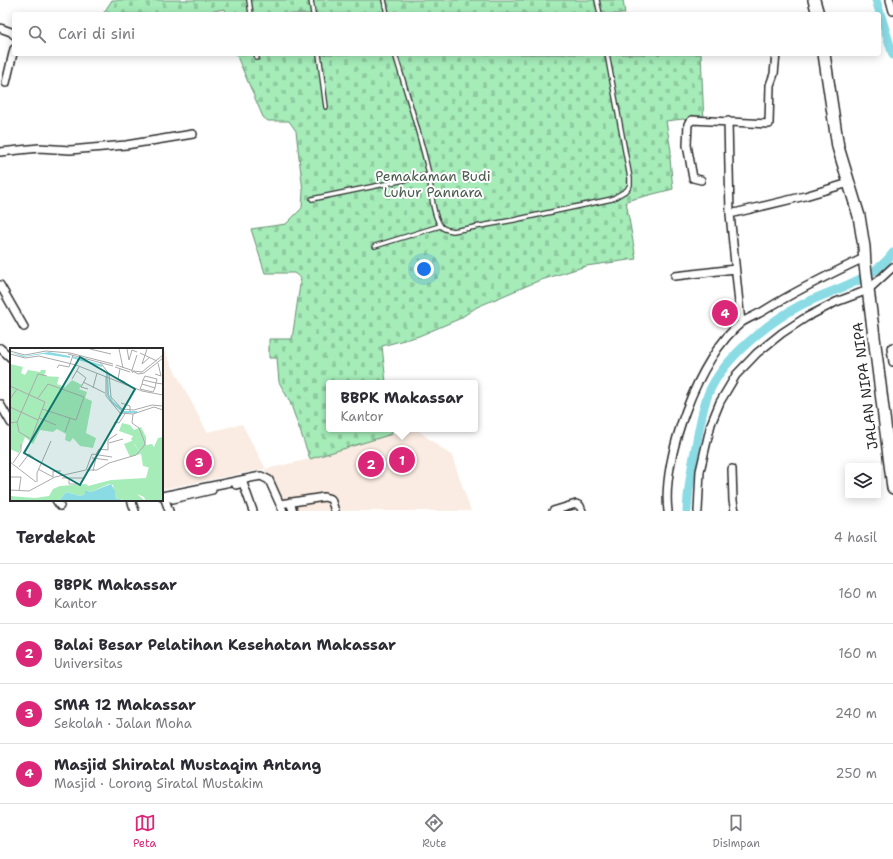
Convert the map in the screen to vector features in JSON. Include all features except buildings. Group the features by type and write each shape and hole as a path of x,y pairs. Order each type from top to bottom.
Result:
{"street":[{"path":"814,0 817,12"},
{"path":"890,0 893,11"},
{"path":"0,28 12,33"},
{"path":"6,83 12,56"},
{"path":"701,180 693,178 687,145 688,124 692,120 770,122 770,85 774,74 776,56"},
{"name":"JALAN NIPA NIPA","path":"824,56 832,118 859,216 893,488"},
{"path":"728,121 730,214 741,323"},
{"path":"0,152 39,148 57,150 84,149 132,144 193,134"},
{"path":"730,214 805,196 849,183"},
{"path":"668,511 670,466 688,403 717,350 741,323 792,293 865,262"},
{"path":"698,511 700,471 711,424 720,402 736,375 757,353 805,318 868,285 893,267"},
{"path":"675,276 735,269"},
{"path":"0,285 24,327"},
{"path":"893,347 891,348 893,362"},
{"path":"0,349 10,357"},
{"path":"1,408 10,421"},
{"path":"732,470 733,501 735,511"},
{"path":"164,496 261,476 269,480 281,507 290,502 328,497 335,511"},
{"path":"164,496 173,499 243,483 253,511"},
{"path":"164,496 169,511"},
{"path":"131,501 135,511"},
{"path":"290,502 293,511"},
{"path":"553,511 576,504 580,506 582,511"}],"lane":[{"path":"249,0 251,12"},
{"path":"310,0 313,12"},
{"path":"384,0 387,12"},
{"path":"597,0 600,12"},
{"path":"318,56 326,107"},
{"path":"396,56 411,106 429,175 435,214 440,226 446,230 453,231 500,223 612,199 627,190 630,185 630,178 607,56"},
{"path":"312,199 429,175"},
{"path":"375,246 440,226"}],"shaded area":[{"path":"165,352 207,432 242,424 266,469 310,459 396,432 420,432 452,456 471,511 279,511 265,469 163,489 163,353"}],"green space":[{"path":"112,0 623,0 625,12 226,12 225,9 208,12 104,12"},
{"name":"Pemakaman Budi Luhur Pannara","path":"237,56 701,56 704,123 696,125 683,119 666,121 671,151 670,159 673,189 626,201 636,259 586,266 538,281 477,307 459,319 419,336 382,346 386,380 326,380 326,432 392,432 392,434 310,459 290,402 279,382 277,358 269,358 269,339 292,339 301,278 294,273 265,273 251,229 286,224 302,208 303,191 296,131 289,121 268,121 263,117"}],"waterway":[{"path":"876,0 880,12"},
{"path":"881,16 893,55"},
{"path":"687,511 691,473 698,432 706,400 712,386 732,358 745,345 774,322 801,305 863,278 884,263 893,253"}],"place":[{"name":"Masjid Shiratal Mustaqim Antang","path":"725,313"},
{"name":"BBPK Makassar","path":"402,460"},
{"name":"SMA 12 Makassar","path":"199,462"},
{"name":"Balai Besar Pelatihan Kesehatan Makassar","path":"371,464"}]}
